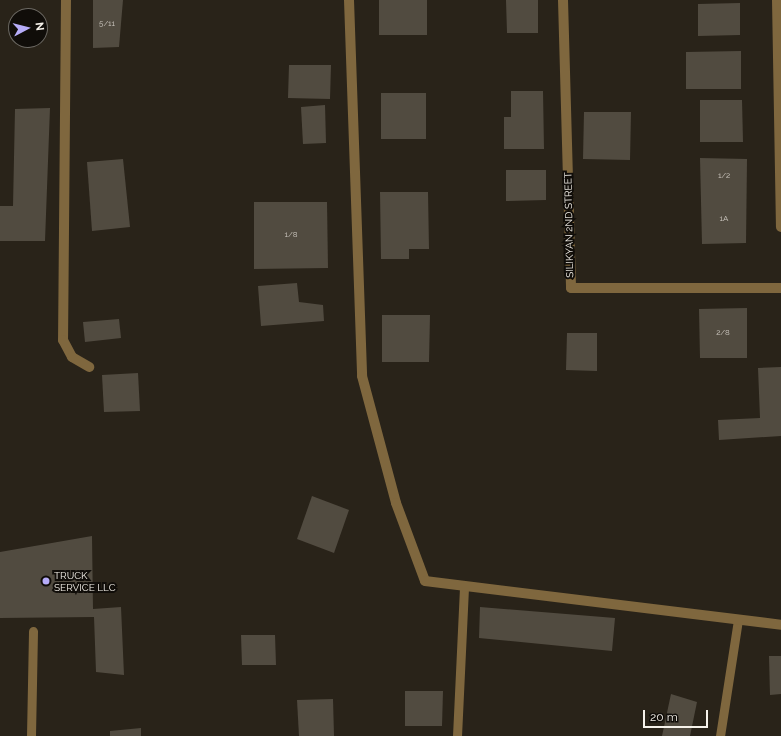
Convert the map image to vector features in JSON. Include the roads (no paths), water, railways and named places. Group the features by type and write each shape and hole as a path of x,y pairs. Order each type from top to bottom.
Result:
{"street":[{"path":"66,0 63,340 72,357 89,367"},
{"path":"349,0 362,376 396,503 425,581 781,625"},
{"name":"SILIKYAN 2ND STREET","path":"563,0 570,288 781,288"},
{"path":"777,0 781,227"}],"lane":[{"path":"457,736 464,586"},
{"path":"720,736 738,620"},
{"path":"31,736 33,632"}],"place":[{"name":"TRUCK SERVICE LLC","path":"46,581"}]}
